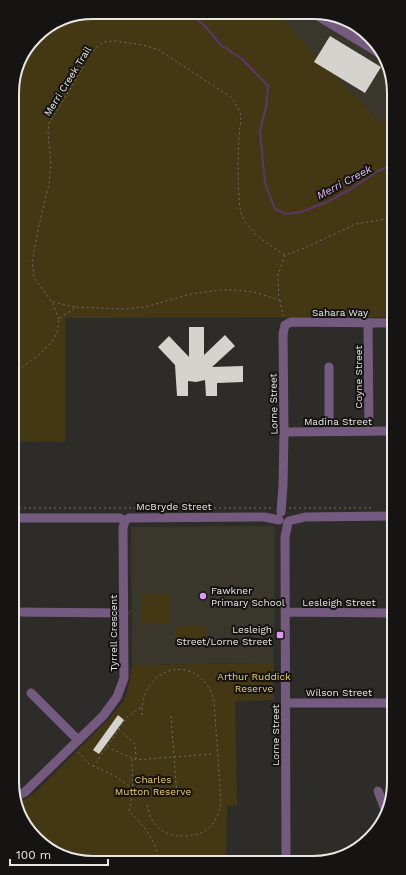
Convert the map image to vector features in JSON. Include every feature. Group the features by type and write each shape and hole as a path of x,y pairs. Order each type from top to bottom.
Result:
{"street":[{"path":"325,20 365,41"},
{"name":"Sahara Way","path":"288,323 387,323"},
{"name":"Lorne Street","path":"286,856 283,334 288,323"},
{"name":"Coyne Street","path":"368,323 369,431"},
{"path":"329,367 329,432"},
{"name":"Madina Street","path":"284,432 387,431"},
{"name":"McBryde Street","path":"19,518 120,518 125,521 129,518 264,517 285,515 305,517 387,516"},
{"name":"Tyrrell Crescent","path":"20,794 25,792 103,716 117,697 124,678 123,528 125,521"},
{"path":"19,612 124,613"},
{"name":"Lesleigh Street","path":"285,612 387,613"},
{"path":"31,693 75,743"},
{"name":"Wilson Street","path":"286,703 387,703"},
{"path":"378,791 383,804"}],"path":[{"name":"Merri Creek Trail","path":"59,319 52,301 34,278 32,262 49,184 51,164 48,134 49,123 89,56 104,42 115,41 143,45 159,50 232,98 239,108 241,116 239,139 239,184 241,214 257,236 266,244 285,255"},
{"path":"288,323 284,320 279,300 278,275 285,255 300,250 356,224 387,219"},
{"path":"52,301 76,307 131,309 145,307 191,294 235,290 254,292 279,300"},
{"path":"19,369 29,363 45,348 55,336 59,319 76,307"},
{"path":"19,508 285,515 378,508"},
{"path":"142,715 143,697 147,688 152,681 161,674 180,669 191,672 200,677 206,683 211,691 214,701 221,802 219,813 207,830 196,834 185,835 166,833 158,827 151,819 147,805"},
{"path":"93,766 127,718 142,707"},
{"path":"171,716 177,797"},
{"path":"119,729 134,744 136,760"},
{"path":"75,743 89,764 115,776 133,789"},
{"path":"107,747 136,760 212,754"},
{"path":"132,759 133,789 129,811 142,824 152,838 157,856"}],"shaded area":[{"path":"282,19 328,20 354,31 362,37 377,56 381,64 386,83 387,119 380,122"},
{"name":"Fawkner Primary School","path":"273,526 275,529 274,663 132,665 131,527"}],"green space":[{"path":"282,19 380,122 387,119 387,317 65,318 65,442 19,441 19,88 20,78 31,52 37,44 52,31 78,20"},
{"path":"142,594 170,594 170,623 142,623"},
{"path":"175,626 205,626 205,640 175,640"},
{"name":"Charles Mutton Reserve","path":"274,663 274,700 235,701 237,805 227,806 226,856 78,855 60,848 48,841 34,827 25,811 22,801 36,792 108,720 124,700 129,685 132,665"}],"building":[{"path":"330,36 381,67 365,93 314,62"},
{"path":"189,327 204,327 204,355 225,335 235,346 212,367 243,366 243,382 217,383 217,396 206,396 205,380 196,382 188,381 188,396 177,396 175,365 158,347 169,336 189,357"},
{"path":"118,715 124,720 99,754 93,750"}],"waterway":[{"name":"Merri Creek","path":"196,19 203,24 221,45 242,59 268,86 266,107 260,131 265,183 275,209 286,214 301,212 327,202 387,167"}],"place":[{"name":"Fawkner Primary School","path":"203,596"},
{"name":"Lesleigh Street/Lorne Street","path":"280,635"}],"park label":[{"name":"Arthur Ruddick Reserve","path":"254,682"}]}
